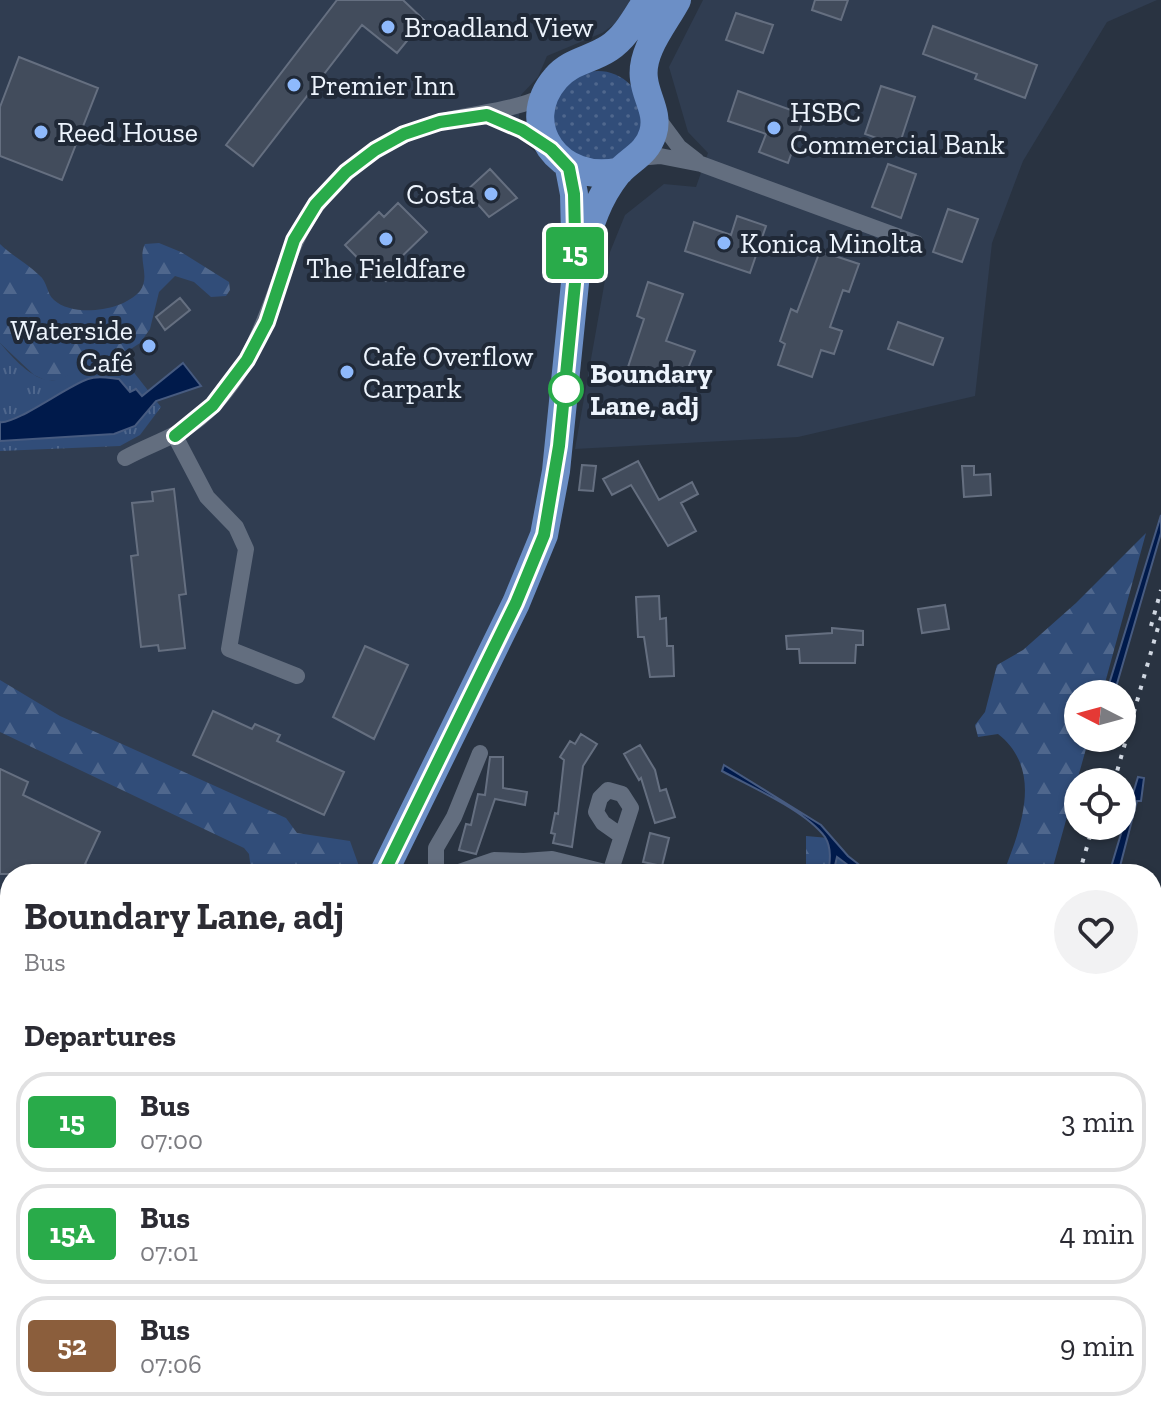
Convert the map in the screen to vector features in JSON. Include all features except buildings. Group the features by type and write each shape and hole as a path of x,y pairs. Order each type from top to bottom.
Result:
{"highway":[{"path":"388,864 540,549 556,471 576,273 574,194 560,159 542,129 544,96 566,68 618,41 647,0"},
{"path":"576,273 601,197 654,132 655,114 644,82 646,58 677,0"},
{"path":"592,57 620,62 644,82"},
{"path":"560,159 593,174 629,164"}],"street":[{"path":"125,458 175,436 213,405 247,360 267,322 294,240 316,204 346,172 404,134 440,122 487,115 544,96"},
{"path":"655,114 679,147 701,164"},
{"path":"487,115 522,130 560,159"},
{"path":"629,164 660,156 701,164 916,243"},
{"path":"175,436 207,497 236,527 246,549 229,649 297,676"},
{"path":"436,864 436,848 454,817 480,753"},
{"path":"614,864 620,835"},
{"path":"524,864 542,858 573,864"},
{"path":"482,864 494,860 510,864"}],"shaded area":[{"path":"0,0 632,0 619,21 602,33 547,56 538,77 521,95 517,136 555,169 564,216 559,351 547,465 528,550 375,864 0,864"},
{"path":"703,0 1157,0 1107,22 1023,161 992,243 975,396 798,437 575,449 610,252 625,215 664,184 696,187 708,153 688,132 669,67"},
{"path":"183,363 201,386 156,401 135,426 114,434 0,441 0,422 17,418 88,379 119,379 130,392 136,389 142,396"},
{"path":"1161,515 1161,533 1118,680 1110,680"},
{"path":"724,765 821,825 858,864 846,864 837,857 835,864 829,864 829,846 816,827 777,800 722,771"},
{"path":"1138,777 1144,778 1141,801 1137,801 1136,805"},
{"path":"1119,840 1127,840 1121,864 1112,864"}],"green space":[{"path":"598,71 615,74 630,84 640,99 643,116 640,133 630,148 615,158 598,161 581,158 566,148 556,133 553,116 556,99 566,84 581,74"},
{"path":"159,243 181,252 229,282 230,290 226,296 211,297 194,282 175,276 159,292 150,329 140,343 108,364 78,370 60,380 47,381 34,375 0,343 0,244 42,278 54,300 73,309 98,310 122,303 140,291 144,279 142,256 145,244"},
{"path":"0,343 32,374 48,380 56,380 121,356 161,407 140,435 120,446 0,451"},
{"path":"1146,533 1106,680 1064,680 1064,752 1085,752 1081,768 1064,768 1064,827 1054,864 1007,864 1021,819 1025,782 1012,748 998,734 978,737 975,725 985,712 997,665 1023,650 1076,603"},
{"path":"0,680 60,716 286,818 297,833 350,841 358,864 250,864 249,854 244,848 0,732"},
{"path":"806,836 829,838 855,864 806,864"}],"railway":[{"path":"1151,626 1161,590"},
{"path":"1118,768 1161,617"},
{"path":"1082,864 1089,840"}],"bus line":[{"name":"15","path":"175,436 213,405 247,360 267,322 280,274 294,240 316,204 346,172 375,150 404,134 440,122 487,115 522,130 551,149 560,162 569,168 574,194 576,273 556,471 544,535 516,603 388,864"}],"place":[{"name":"Broadland View","path":"388,27"},
{"name":"Premier Inn","path":"294,85"},
{"name":"HSBC Commercial Bank","path":"774,128"},
{"name":"Reed House","path":"41,132"},
{"name":"Costa","path":"491,194"},
{"name":"The Fieldfare","path":"386,239"},
{"name":"Konica Minolta","path":"724,243"},
{"name":"Waterside Café","path":"149,346"},
{"name":"Cafe Overflow Carpark","path":"347,372"},
{"name":"Boundary Lane, adj","path":"566,389"}]}
